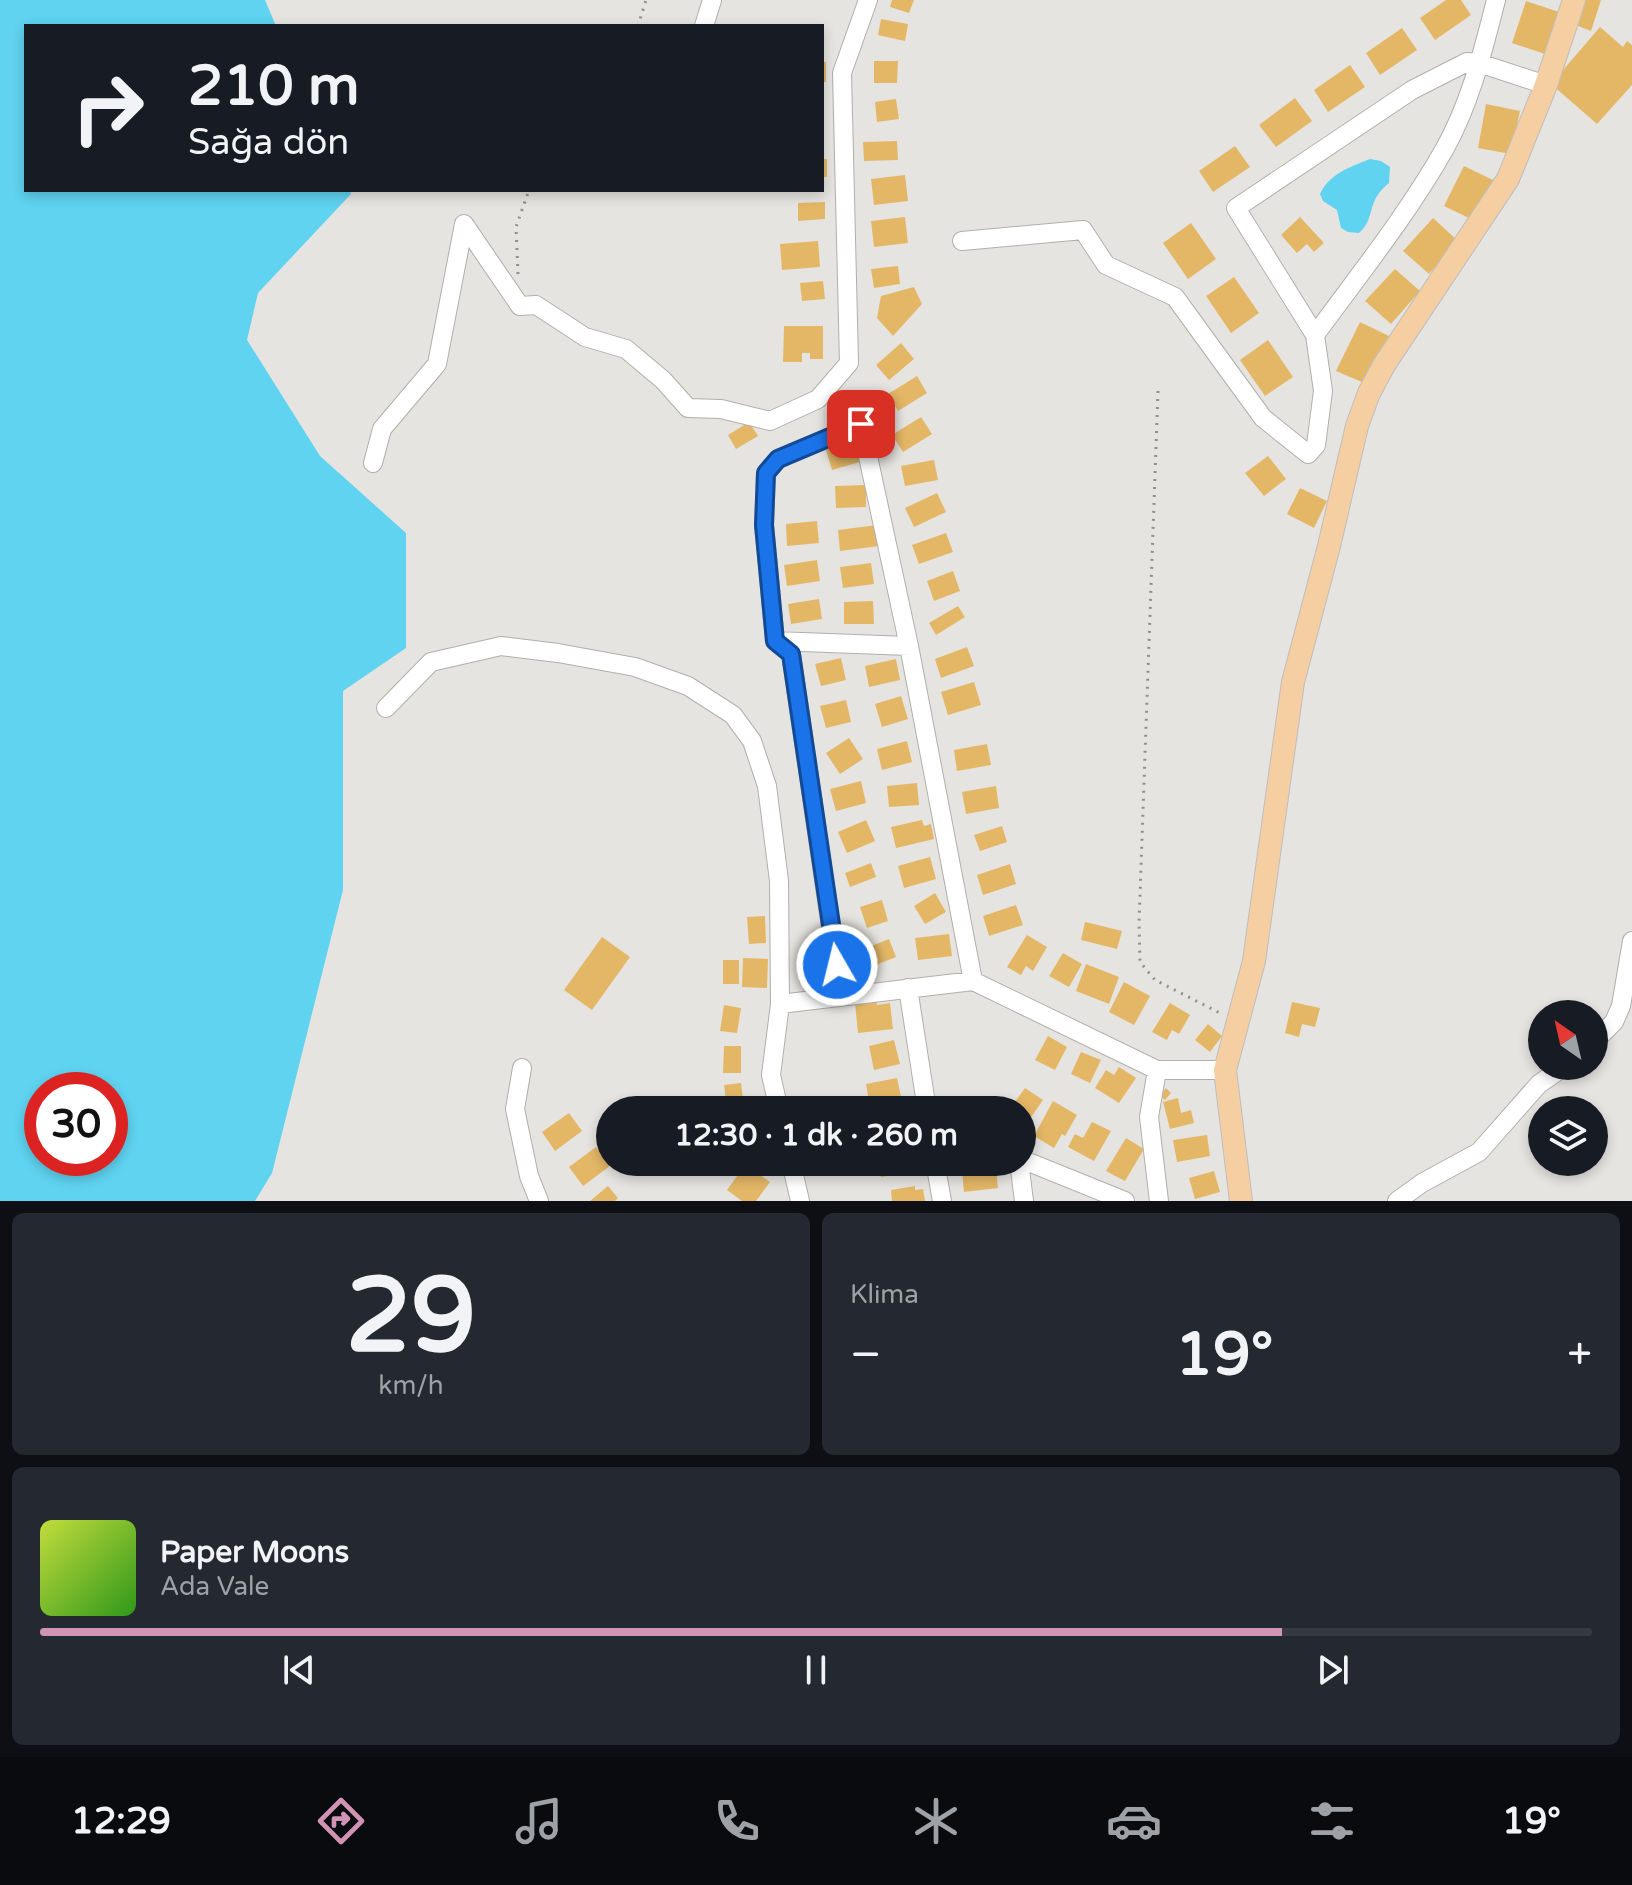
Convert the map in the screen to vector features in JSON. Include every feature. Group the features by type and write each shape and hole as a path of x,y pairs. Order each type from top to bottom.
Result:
{"main road":[{"path":"1241,1201 1225,1070 1254,961 1293,682 1357,426 1384,365 1508,179 1546,85 1574,0"}],"street":[{"path":"705,24 712,0"},
{"path":"373,463 382,429 437,364 464,224 520,306 536,305 585,337 626,349 663,380 688,408 721,409 770,421 818,399 849,363 842,73 868,0"},
{"path":"1315,335 1387,238 1445,149 1472,87 1496,0"},
{"path":"962,241 1083,230 1106,265 1175,297 1263,418 1308,454 1316,445 1323,391 1315,335 1236,208 1412,90 1467,62 1546,85"},
{"path":"841,996 791,654 775,641 764,525 766,473 778,459 861,424 909,646 973,981"},
{"path":"775,641 909,646"},
{"path":"386,708 431,662 501,646 635,667 688,686 733,715 752,741 767,786 779,881 780,1004 771,1075 776,1096"},
{"path":"1608,1028 1621,1006 1632,941"},
{"path":"780,1004 973,981 1157,1070 1225,1070"},
{"path":"908,988 925,1096"},
{"path":"522,1068 515,1109 529,1176 539,1201"},
{"path":"1157,1070 1149,1117 1159,1201"},
{"path":"1397,1201 1422,1183 1479,1152 1545,1080"},
{"path":"1036,1165 1125,1201"},
{"path":"794,1176 800,1201"},
{"path":"938,1176 942,1201"},
{"path":"1021,1176 1024,1201"}],"path":[{"path":"639,24 646,0"},
{"path":"518,274 516,227 528,192"},
{"path":"1158,391 1140,962 1155,980 1238,1022"}],"water":[{"path":"0,0 265,0 275,24 24,24 24,192 351,194 258,293 247,340 320,456 406,533 406,648 343,691 343,890 272,1173 255,1201 0,1201"},
{"path":"1370,159 1390,167 1389,183 1373,203 1364,228 1359,233 1348,232 1341,228 1337,210 1323,201 1320,194 1335,176"}],"building":[{"path":"892,0 914,0 909,13 890,7"},
{"path":"1446,0 1461,0 1471,15 1435,40 1420,18"},
{"path":"1586,0 1601,0 1591,31 1578,26"},
{"path":"1526,1 1559,12 1545,54 1512,43"},
{"path":"881,19 908,24 905,41 878,35"},
{"path":"1600,27 1623,47 1627,41 1632,45 1632,85 1597,124 1551,84"},
{"path":"1402,28 1417,50 1380,75 1366,53"},
{"path":"874,61 898,61 897,83 874,83"},
{"path":"1350,65 1365,87 1328,112 1314,90"},
{"path":"1295,98 1312,121 1276,147 1259,125"},
{"path":"896,99 899,119 877,122 875,102"},
{"path":"1486,104 1520,111 1511,154 1478,148"},
{"path":"897,141 898,160 864,161 863,142"},
{"path":"1235,146 1250,167 1213,192 1199,171"},
{"path":"824,159 827,159 827,177 824,177"},
{"path":"1464,166 1495,181 1475,221 1444,206"},
{"path":"905,175 908,201 874,205 871,179"},
{"path":"825,202 825,219 798,221 798,203"},
{"path":"905,217 908,243 874,247 871,221"},
{"path":"1300,217 1324,243 1314,252 1307,244 1297,253 1281,235"},
{"path":"1433,218 1458,241 1429,274 1403,251"},
{"path":"1191,223 1216,259 1188,279 1163,243"},
{"path":"818,241 820,267 782,270 780,244"},
{"path":"898,266 900,284 874,288 871,269"},
{"path":"1395,269 1420,291 1391,324 1365,301"},
{"path":"1234,277 1259,313 1231,333 1206,296"},
{"path":"823,281 825,299 802,301 800,283"},
{"path":"914,287 922,304 893,336 877,318 881,296"},
{"path":"1360,322 1389,336 1364,383 1336,371"},
{"path":"784,326 823,326 823,359 810,359 810,353 802,353 802,362 783,362"},
{"path":"1268,340 1293,377 1265,396 1240,360"},
{"path":"901,343 914,359 889,380 876,365"},
{"path":"917,376 927,393 898,411 888,394"},
{"path":"921,417 932,434 903,452 892,435"},
{"path":"749,422 758,436 736,449 728,435"},
{"path":"857,441 863,461 832,470 826,450"},
{"path":"1268,456 1286,479 1264,496 1245,473"},
{"path":"934,460 938,480 905,486 901,466"},
{"path":"866,485 866,507 836,508 835,486"},
{"path":"1300,488 1327,501 1314,528 1287,514"},
{"path":"937,493 946,512 914,527 905,508"},
{"path":"817,521 819,543 787,546 786,524"},
{"path":"877,525 879,546 840,551 838,530"},
{"path":"946,533 953,552 919,564 912,545"},
{"path":"817,560 820,581 787,586 784,565"},
{"path":"871,563 874,584 843,588 840,567"},
{"path":"953,571 960,591 934,601 927,581"},
{"path":"819,599 822,619 791,624 788,604"},
{"path":"873,601 874,624 844,624 844,602"},
{"path":"958,606 965,617 936,635 929,623"},
{"path":"967,647 974,666 941,678 935,659"},
{"path":"841,658 846,680 821,686 815,664"},
{"path":"896,659 900,680 869,687 865,666"},
{"path":"974,682 981,705 948,715 941,692"},
{"path":"901,696 908,719 882,727 875,704"},
{"path":"846,700 851,722 826,728 820,706"},
{"path":"849,738 863,759 840,774 826,753"},
{"path":"907,741 912,762 882,770 877,749"},
{"path":"987,744 991,765 957,771 954,750"},
{"path":"861,781 866,803 836,811 830,789"},
{"path":"917,783 919,805 889,807 887,786"},
{"path":"996,786 999,808 966,814 962,792"},
{"path":"866,820 875,841 847,853 838,832"},
{"path":"922,820 924,826 931,824 934,839 896,848 891,827"},
{"path":"1002,826 1007,842 980,851 974,835"},
{"path":"930,857 936,879 904,888 898,866"},
{"path":"871,863 876,877 850,887 845,873"},
{"path":"1010,864 1016,884 983,895 977,875"},
{"path":"935,893 946,912 925,924 914,906"},
{"path":"882,900 888,921 867,928 860,907"},
{"path":"1016,905 1023,925 989,936 983,916"},
{"path":"765,916 766,943 749,944 747,917"},
{"path":"1085,922 1122,931 1117,949 1081,940"},
{"path":"949,934 952,956 918,960 915,938"},
{"path":"1027,935 1047,947 1033,971 1026,966 1021,975 1007,967"},
{"path":"602,937 630,957 592,1010 564,990"},
{"path":"889,939 896,957 866,969 859,951"},
{"path":"1063,953 1082,964 1069,987 1049,976"},
{"path":"743,958 768,959 767,988 742,987"},
{"path":"723,960 739,960 739,984 723,984"},
{"path":"1086,964 1119,977 1109,1004 1076,991"},
{"path":"1124,982 1150,996 1134,1025 1109,1012"},
{"path":"877,1000 877,1005 890,1003 893,1029 858,1033 855,1003"},
{"path":"1292,1002 1320,1008 1315,1027 1302,1024 1299,1037 1285,1033"},
{"path":"1170,1003 1190,1015 1179,1034 1172,1030 1167,1040 1152,1032"},
{"path":"724,1005 741,1008 737,1033 720,1031"},
{"path":"1208,1024 1222,1036 1210,1052 1195,1040"},
{"path":"1048,1036 1067,1047 1055,1070 1035,1060"},
{"path":"894,1040 900,1064 874,1070 869,1046"},
{"path":"724,1046 741,1046 741,1073 723,1073"},
{"path":"1081,1052 1101,1060 1090,1083 1071,1074"},
{"path":"1119,1067 1136,1078 1119,1103 1095,1088 1106,1070 1114,1075"},
{"path":"897,1078 901,1096 868,1096 866,1084"},
{"path":"741,1083 743,1096 725,1096 724,1085"},
{"path":"1025,1088 1043,1100 1036,1110 1036,1096 1019,1096"},
{"path":"1166,1088 1171,1093 1165,1100 1160,1096"},
{"path":"1178,1098 1181,1113 1191,1110 1194,1123 1170,1129 1163,1102"},
{"path":"1053,1101 1077,1115 1054,1148 1036,1137"},
{"path":"569,1113 582,1131 555,1151 542,1132"},
{"path":"1092,1122 1111,1131 1094,1161 1068,1147 1075,1134 1083,1138"},
{"path":"1207,1135 1210,1156 1177,1162 1173,1140"},
{"path":"1126,1138 1144,1149 1125,1181 1106,1171"},
{"path":"596,1147 596,1176 583,1186 569,1167"},
{"path":"1214,1171 1220,1192 1195,1199 1189,1178"},
{"path":"737,1176 762,1176 770,1182 756,1201 742,1201 727,1190"},
{"path":"962,1176 997,1176 998,1188 964,1192"},
{"path":"608,1186 618,1198 615,1201 590,1201"},
{"path":"915,1186 915,1190 923,1189 925,1201 892,1201 891,1190"}],"route":[{"path":"837,965 791,654 775,641 764,525 766,473 778,459 861,424"}]}
